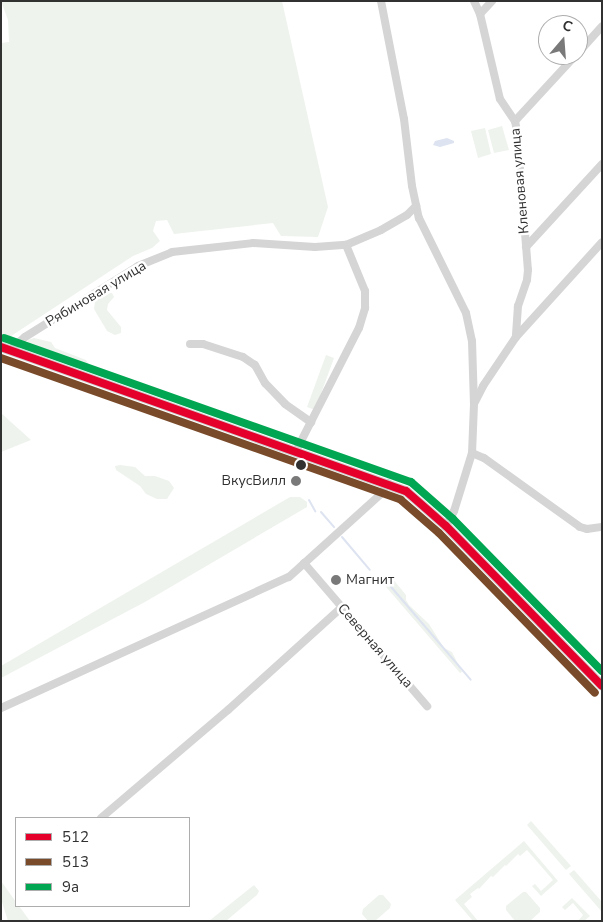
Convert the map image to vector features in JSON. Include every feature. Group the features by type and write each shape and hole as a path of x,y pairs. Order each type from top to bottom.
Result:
{"main road":[{"path":"5,348 406,491 446,526 602,686"}],"street":[{"path":"381,1 404,119 416,206 429,241 466,313 472,341 474,404 472,453 454,511 446,526"},
{"name":"Кленовая улица","path":"474,1 480,14 500,99 515,121 527,280 518,306 516,337"},
{"path":"480,14 492,1"},
{"path":"588,42 602,26"},
{"path":"515,121 567,65"},
{"path":"526,247 602,164"},
{"name":"Рябиновая улица","path":"5,348 138,266 172,252 253,244 315,247 346,245 381,230 407,215 416,206"},
{"path":"474,404 483,386 516,337 602,242"},
{"path":"296,451 359,328 365,308 365,291 346,245"},
{"path":"190,344 203,344 243,357 255,365 265,383 285,404 311,422"},
{"path":"472,453 484,458 580,528 602,528"},
{"path":"1,708 289,577 381,494 388,483"},
{"name":"Северная улица","path":"304,563 426,706"},
{"path":"101,817 228,710 342,607"}],"shaded area":[{"path":"1,1 282,1 328,207 318,237 281,236 273,223 174,234 167,220 156,221 153,231 160,241 152,248 133,256 5,340 1,338 1,43 9,42 8,20"},
{"path":"502,126 509,150 494,153 488,130"},
{"path":"485,128 491,154 478,158 471,131"},
{"path":"447,138 454,141 454,143 440,147 433,145 435,141"},
{"path":"107,292 112,293 114,297 108,304 107,310 121,327 121,333 115,335 107,331 94,309 95,301"},
{"path":"34,338 51,342 55,348 86,360 91,368 125,385 25,347 28,340"},
{"path":"326,355 334,358 315,410 307,407"},
{"path":"1,413 31,440 1,452"},
{"path":"115,466 135,467 145,476 155,476 169,481 174,488 167,499 157,499 146,494 140,486 116,470"},
{"path":"290,497 300,497 307,502 307,507 145,602 1,678 1,666"},
{"path":"383,575 392,578 406,595 409,605 429,624 444,648 452,652 462,672 460,673 381,581"},
{"path":"531,821 571,866 566,870 527,825"},
{"path":"524,841 558,881 541,896 532,886 535,884 541,891 553,880 527,850 520,856 518,854 493,877 491,876 479,889 470,894 472,897 464,904 478,921 473,921 455,900"},
{"path":"574,870 602,902 602,912 569,874"},
{"path":"1,881 15,901 15,907 20,907 30,921 8,921 1,899"},
{"path":"254,885 259,891 257,895 226,921 209,921"},
{"path":"523,892 526,892 540,908 540,912 530,921 515,921 506,910 506,906"},
{"path":"379,895 383,895 391,904 390,908 375,921 368,921 362,914 363,909"},
{"path":"572,898 590,916 584,921 578,921 583,915 573,903 565,910 562,907"}],"waterway":[{"path":"309,500 315,511"},
{"path":"321,512 334,527"},
{"path":"342,537 370,570"},
{"path":"386,581 471,680"}],"transit line":[{"name":"9а","path":"4,338 411,482 453,519 602,671"},
{"name":"512","path":"1,347 406,491 446,526 602,686"},
{"name":"513","path":"1,358 401,500 439,533 595,693"}],"place":[{"name":"ВкусВилл","path":"296,481"},
{"name":"Магнит","path":"336,580"}]}
